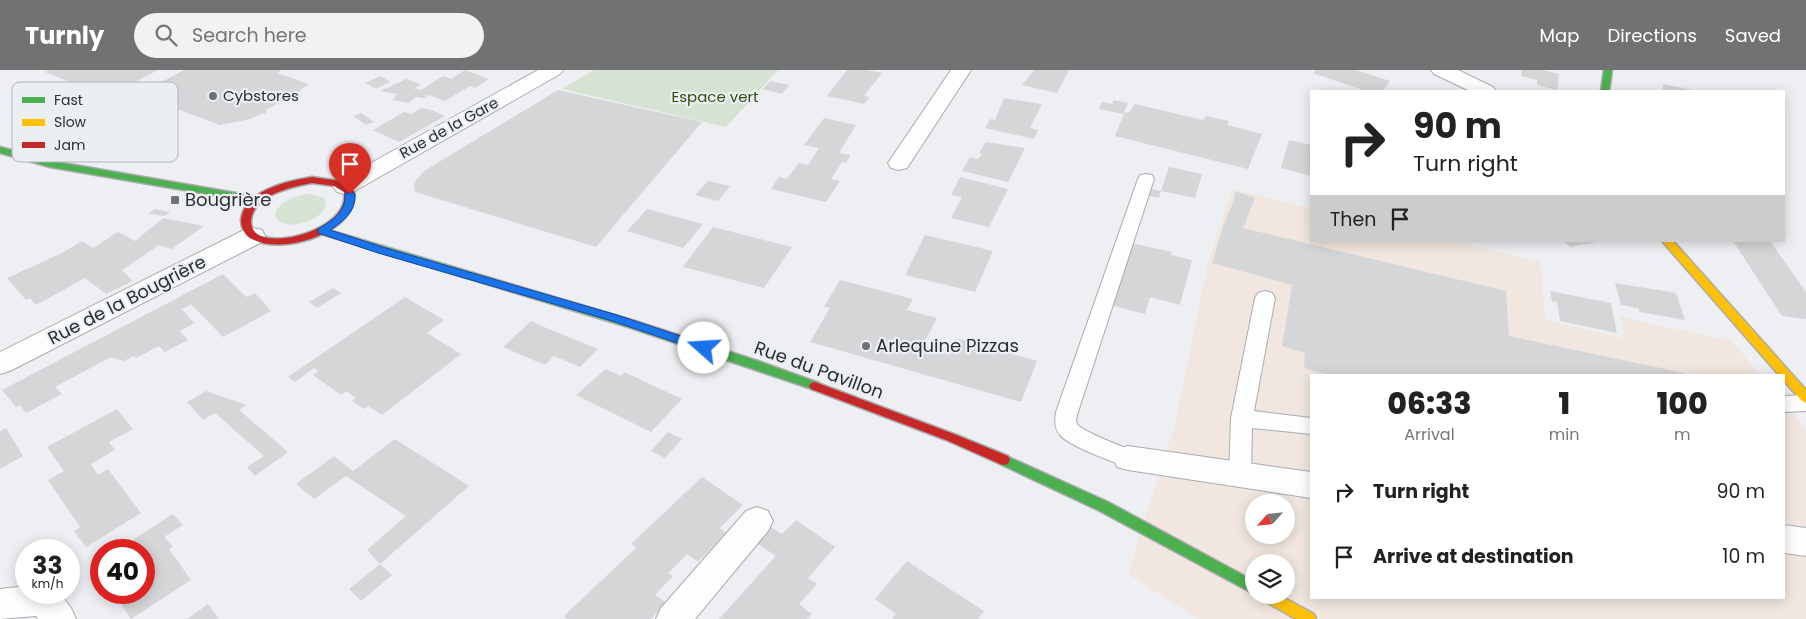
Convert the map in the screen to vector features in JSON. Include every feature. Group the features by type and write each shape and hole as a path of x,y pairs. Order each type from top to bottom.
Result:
{"street":[{"name":"Rue de la Gare","path":"345,186 553,70"},
{"path":"899,163 961,70"},
{"path":"1441,70 1484,90"},
{"path":"1605,90 1608,70"},
{"path":"43,162 259,200"},
{"path":"325,180 345,186 350,194 350,203 346,212 336,222 322,231 307,237 284,241 263,240 253,236 247,229 245,220 250,210 259,200 270,193 298,182 325,180"},
{"name":"Rue du Pavillon","path":"322,231 613,317 792,377 950,437 1103,506 1245,583"},
{"name":"Rue de la Bougrière","path":"0,364 253,236"},
{"path":"1668,242 1785,374"},
{"path":"1785,374 1806,398"},
{"path":"1128,458 1310,486"},
{"path":"673,619 757,521"},
{"path":"1785,539 1806,542"},
{"path":"0,605 44,600 59,619"},
{"path":"1282,604 1309,619"}],"lane":[{"path":"1128,458 1074,434 1066,427 1065,423 1067,412 1146,179"},
{"path":"1240,475 1242,418 1265,298"},
{"path":"1785,404 1806,403"},
{"path":"1242,418 1310,426"}],"shaded area":[{"path":"1232,189 1310,208 1310,242 1456,242 1540,262 1546,320 1624,338 1620,317 1732,341 1759,374 1310,374 1310,599 1785,599 1785,404 1806,430 1806,619 1198,619 1128,574 1175,424 1208,262"}],"green space":[{"name":"Espace vert","path":"594,70 778,70 726,127 562,89"},
{"path":"311,194 324,198 325,205 322,212 316,217 307,222 288,224 280,222 275,216 284,202 294,197"}],"building":[{"path":"50,70 158,70 135,82 70,82 45,72"},
{"name":"Cybstores","path":"184,70 282,70 277,73 309,84 300,92 295,92 283,100 283,102 266,110 266,113 251,119 220,125 178,109 178,82 162,82"},
{"path":"465,70 489,79 475,88 470,86 445,101 429,95 423,98 416,97 409,103 392,100 398,94 380,91 406,79 421,84 414,89 421,90 443,76 451,79"},
{"path":"847,70 867,70 882,73 864,96 870,97 864,104 827,96"},
{"path":"1034,70 1069,70 1057,93 1022,85"},
{"path":"1316,70 1356,70 1390,81 1384,90 1363,90 1313,73"},
{"path":"1522,70 1542,70 1559,74 1557,90 1537,85 1537,80 1521,76"},
{"path":"381,76 390,82 376,89 365,83"},
{"path":"770,81 789,85 782,94 763,89"},
{"path":"1663,84 1693,90 1663,90"},
{"path":"558,90 702,122 596,247 415,192 414,185 424,171"},
{"path":"1004,98 1042,104 1030,128 1038,130 1034,139 985,128 990,119 995,120"},
{"path":"1114,100 1128,103 1124,112 1129,113 1135,104 1203,120 1206,116 1229,121 1227,125 1262,134 1248,169 1115,136 1124,114 1099,109 1102,102 1112,104"},
{"path":"421,108 445,116 399,142 373,130 404,112 411,114"},
{"path":"361,113 374,122 366,125 353,116"},
{"path":"824,118 856,125 839,153 851,155 846,163 842,162 831,179 840,181 826,202 771,189 779,177 787,179 799,163 808,165 819,148 804,145"},
{"path":"1289,140 1310,145 1310,176 1281,168"},
{"path":"986,142 1025,148 1008,182 962,171 970,157 978,159 982,154 979,153"},
{"path":"1169,167 1202,174 1195,198 1161,191"},
{"path":"960,177 1008,189 989,227 951,218 962,197 951,195"},
{"path":"708,181 730,186 718,201 695,195"},
{"path":"1149,188 1161,191 1159,198 1147,195"},
{"path":"1235,191 1255,198 1243,228 1506,291 1509,336 1684,374 1325,374 1304,368 1305,353 1282,346 1292,285 1212,263 1224,224 1234,200"},
{"path":"154,209 170,212 165,216 149,214"},
{"path":"647,209 703,224 683,248 627,231"},
{"path":"163,218 204,226 172,249 159,245 122,270 133,281 106,294 85,278 36,305 30,298 26,300 7,278 62,253 82,241 93,248 118,232 135,241"},
{"path":"713,227 792,247 764,288 683,267"},
{"path":"925,235 993,251 975,292 905,275"},
{"path":"1565,242 1597,242 1570,247"},
{"path":"1734,242 1771,242 1806,292 1806,319 1782,316"},
{"path":"1131,243 1172,252 1171,255 1192,260 1180,305 1150,297 1145,314 1110,305"},
{"path":"223,274 246,297 255,293 271,311 223,337 191,304 182,309 194,323 180,331 188,340 165,352 159,346 136,358 133,356 124,361 111,357 55,387 62,394 26,413 20,405 16,407 2,390"},
{"path":"840,280 913,299 907,310 937,318 922,347 951,354 959,339 1037,361 1021,402 810,342 830,308 824,307"},
{"path":"1615,283 1676,293 1685,320 1640,312 1638,308 1621,305"},
{"path":"333,288 341,293 317,308 309,302"},
{"path":"1550,291 1611,303 1617,333 1560,321 1557,302 1552,301"},
{"path":"405,297 444,320 427,333 461,354 382,415 368,406 364,409 352,401 356,398 346,391 341,395 313,375 318,371 314,368 295,382 288,377"},
{"path":"531,321 598,349 580,367 554,356 545,365 503,347"},
{"path":"606,369 621,376 624,372 682,399 651,432 576,395"},
{"path":"206,391 247,405 239,410 288,452 255,476 247,467 264,456 215,413 203,420 187,402"},
{"path":"117,409 133,429 109,442 115,450 91,464 98,475 108,469 141,513 99,539 90,539 90,545 86,547 74,531 80,527 48,480 64,471 47,447"},
{"path":"6,428 23,456 0,469 0,431"},
{"path":"668,432 682,439 665,458 651,451"},
{"path":"395,439 469,486 380,564 367,550 406,516 346,476 314,499 296,484 334,456 353,471"},
{"path":"702,477 743,505 720,528 726,533 698,562 687,554 668,573 673,576 655,595 667,603 651,619 567,619 564,616 636,548 631,544"},
{"path":"173,514 183,525 164,537 173,547 169,549 191,580 155,603 155,539 134,539"},
{"path":"796,520 835,547 808,578 817,584 799,604 812,614 807,619 719,619 776,556 755,542 769,526 782,534"},
{"path":"907,561 984,611 978,619 892,619 896,614 875,599"},
{"path":"380,564 392,575 361,601 349,589"},
{"path":"121,604 154,604 131,619"},
{"path":"208,604 219,619 187,619"}],"traffic: fast":[{"path":"1605,90 1608,70"},
{"path":"0,150 12,153"},
{"path":"43,162 259,200"},
{"path":"322,231 632,324 815,386"},
{"path":"1004,460 1103,506 1245,583"}],"traffic: slow":[{"path":"1668,242 1785,374"},
{"path":"1785,374 1806,398"},
{"path":"1282,604 1309,619"}],"traffic: jam":[{"path":"312,180 337,183 349,191 350,202 345,212 336,221 310,235 281,241 268,241 257,238 249,232 246,226 247,214 252,205 260,198 270,192 293,184 312,180"},
{"path":"815,386 950,437 1004,460"}],"place":[{"name":"Cybstores","path":"213,96"},
{"name":"Bougrière","path":"175,200"},
{"name":"Arlequine Pizzas","path":"866,346"}],"route":[{"path":"350,194 350,203 346,212 336,222 322,231 382,251 613,317 704,348"}]}
